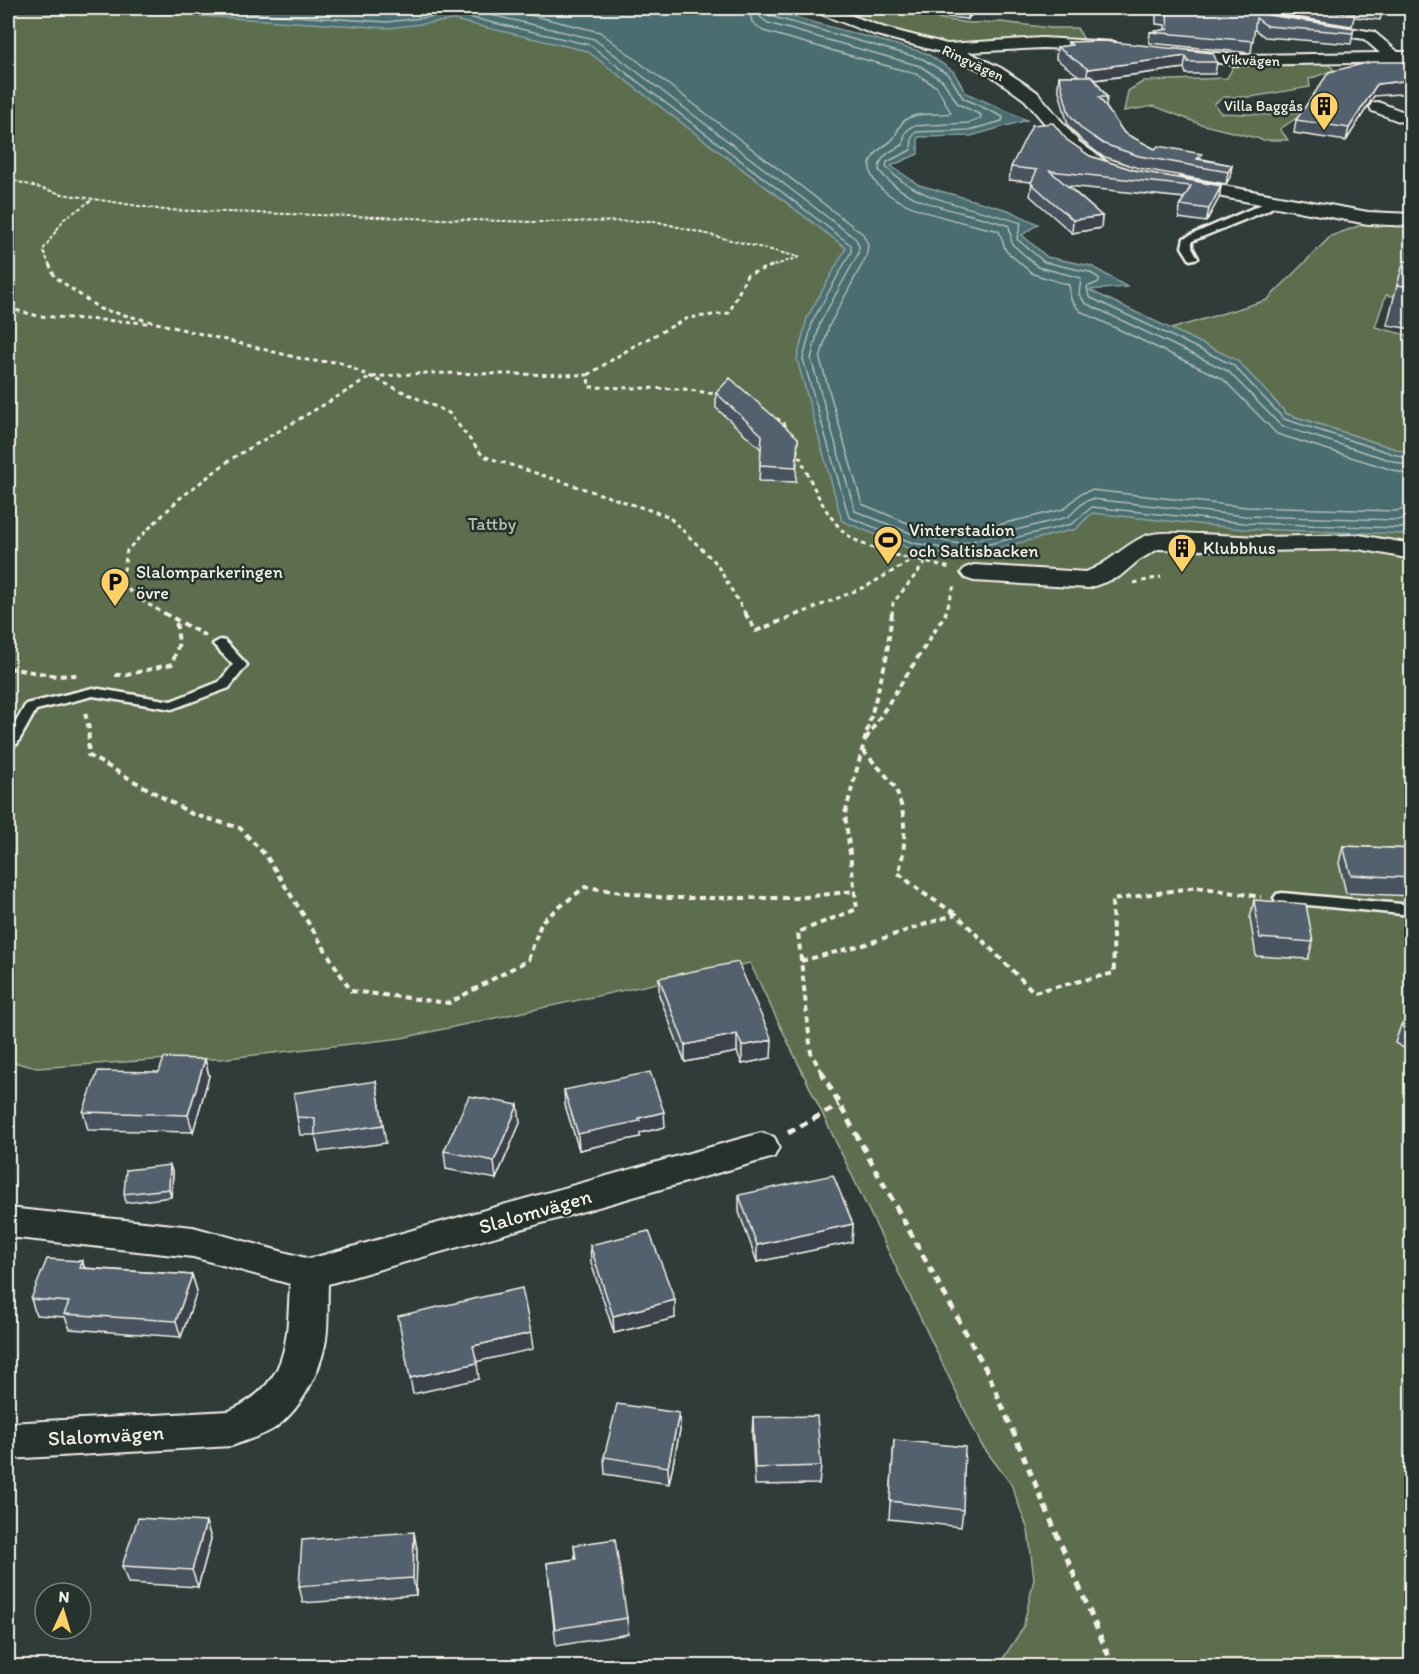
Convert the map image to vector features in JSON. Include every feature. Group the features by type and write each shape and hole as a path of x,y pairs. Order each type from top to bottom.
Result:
{"street":[{"name":"Ringvägen","path":"818,8 879,32 947,49 995,71 1015,83 1055,122 1073,146 1095,162 1114,169"},
{"path":"1240,8 1267,19 1368,35 1393,57"},
{"path":"947,49 1042,43 1126,48"},
{"name":"Vikvägen","path":"1161,52 1236,60 1296,61 1412,57"},
{"path":"1378,107 1412,121"},
{"path":"1166,181 1368,218 1412,220"},
{"path":"961,577 1089,580 1110,572 1130,555 1153,542 1200,541 1259,544 1347,542 1412,552"},
{"name":"Slalomvägen","path":"8,1441 232,1428 264,1414 282,1396 296,1372 306,1344 309,1274 760,1147"},
{"path":"8,1222 192,1242 309,1274"}],"lane":[{"path":"1192,258 1187,240 1263,209 1276,201"},
{"path":"8,741 12,741 31,707 93,692 172,705 224,685 240,665 220,644"},
{"path":"1282,898 1412,909"}],"path":[{"path":"8,179 62,194 164,210 534,222 654,221 799,257 747,275 729,313 688,318 634,346 588,375 426,373 371,378 231,459 179,499 127,550 122,583 137,598 220,644"},
{"path":"93,199 63,219 43,250 55,277 100,309 311,361 339,362 449,413 483,456 668,516 716,563 756,631 867,586 912,559"},
{"path":"8,308 38,316 161,324"},
{"path":"588,375 590,387 684,389 724,396"},
{"path":"764,411 784,423 788,431"},
{"path":"792,441 816,490 846,534 884,550 953,569 961,577 937,633 903,678 864,743"},
{"path":"926,563 893,603 886,660 845,814 857,909 798,932 811,1053 988,1373 1113,1666"},
{"path":"103,675 126,675 172,664 179,643 175,620"},
{"path":"8,668 57,676 80,675"},
{"path":"80,695 89,729 88,755 192,814 240,828 267,856 351,990 449,1003 528,960 542,921 585,887 665,898 797,898 855,891"},
{"path":"862,750 893,785 901,803 904,857 898,873 923,893 956,914 1035,992 1114,973 1112,900 1197,887 1249,897"},
{"path":"801,961 863,945 956,914"},
{"path":"760,1147 839,1105"}],"green space":[{"name":"Tattby","path":"8,8 581,8 817,141 1406,532 1411,528 1411,1666 998,1666 1023,1628 1034,1579 1028,1530 1011,1484 981,1444 750,963 402,1038 220,1059 168,1059 37,1068 8,1061"},
{"path":"828,8 866,8 969,23 1001,22 1051,28 1077,28 1085,41 942,43 856,20"},
{"path":"1235,63 1327,63 1334,70 1309,79 1310,87 1251,97 1224,97 1214,104 1221,113 1272,115 1307,111 1280,129 1288,140 1264,140 1200,124 1154,106 1124,111 1128,91 1144,81 1227,78"},
{"path":"1369,222 1411,224 1411,299 1386,295 1375,327 1411,336 1411,454 1287,414 1236,360 1171,329 1267,300 1331,236"}],"water":[{"path":"96,8 761,8 926,53 953,71 966,93 1027,120 971,136 918,137 918,154 891,166 919,185 1008,210 1038,224 1022,235 1047,257 1091,266 1127,287 1089,290 1237,360 1287,414 1411,454 1411,528 1404,534 1244,529 1092,513 1076,529 961,557 911,549 842,521 797,359 807,318 846,248 587,51 454,20 388,28 138,12 98,12"}],"building":[{"path":"944,8 971,8 969,10"},
{"path":"1157,8 1249,8 1268,15 1354,28 1353,33 1267,26 1256,18 1253,41 1150,32 1168,29 1167,13 1157,13"},
{"path":"1308,8 1354,8 1354,15"},
{"path":"1104,41 1213,53 1217,62 1188,62 1186,56 1088,69 1057,47 1072,45 1068,42"},
{"path":"1371,62 1412,62 1412,80 1377,84 1349,128 1296,120 1329,72"},
{"path":"1059,76 1092,76 1107,97 1099,97 1124,133 1155,149 1158,146 1202,154 1197,159 1232,165 1228,172 1139,156 1104,144 1082,129 1069,114"},
{"path":"1053,123 1067,140 1090,156 1134,170 1221,186 1209,209 1180,205 1191,186 1050,171 1102,216 1073,220 1031,183 1037,170 1011,167 1032,125"},
{"path":"1404,261 1412,262 1412,287 1397,285"},
{"path":"730,378 798,438 796,467 760,465 762,435 716,393"},
{"path":"1343,846 1412,849 1412,878 1351,875"},
{"path":"1254,900 1306,904 1313,942 1260,938"},
{"path":"738,962 772,1040 742,1046 737,1034 685,1045 659,978"},
{"path":"1412,1017 1412,1032 1401,1025"},
{"path":"164,1058 205,1059 188,1115 83,1112 98,1071 159,1072"},
{"path":"650,1072 664,1112 639,1118 640,1121 578,1134 564,1090"},
{"path":"376,1081 383,1125 315,1135 315,1118 297,1117 294,1093"},
{"path":"469,1096 518,1105 494,1161 444,1151"},
{"path":"170,1165 169,1189 124,1194 126,1170"},
{"path":"833,1175 853,1224 757,1245 739,1195"},
{"path":"649,1231 675,1300 613,1316 590,1245"},
{"path":"47,1259 82,1261 80,1268 192,1275 176,1321 64,1314 69,1302 31,1299"},
{"path":"522,1288 531,1333 473,1346 477,1363 410,1378 398,1316"},
{"path":"617,1404 679,1413 668,1467 604,1457"},
{"path":"817,1416 821,1466 755,1468 753,1417"},
{"path":"894,1440 965,1447 963,1510 890,1501"},
{"path":"138,1518 206,1522 192,1570 122,1566"},
{"path":"414,1532 413,1578 299,1586 302,1540"},
{"path":"615,1539 627,1618 555,1629 547,1563 576,1559 574,1545"}],"place":[{"name":"Villa Baggås","path":"1324,132"},
{"name":"Vinterstadion och Saltisbacken","path":"888,566"},
{"name":"Klubbhus","path":"1182,574"},
{"name":"Slalomparkeringen övre","path":"115,608"}]}
